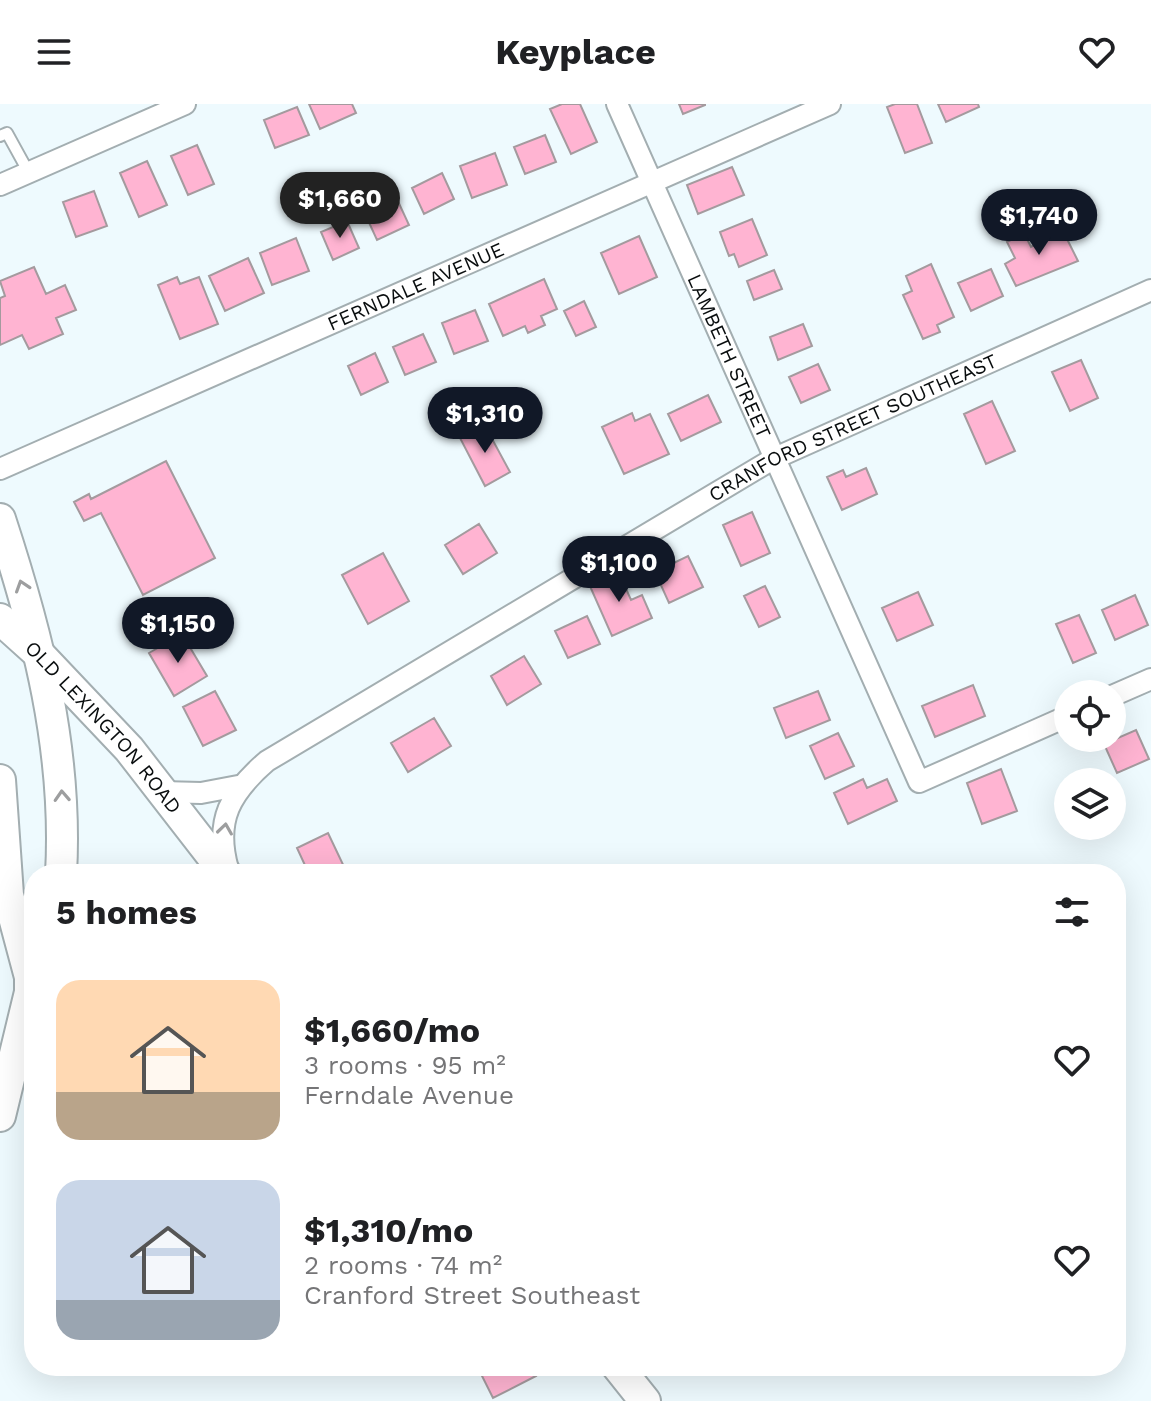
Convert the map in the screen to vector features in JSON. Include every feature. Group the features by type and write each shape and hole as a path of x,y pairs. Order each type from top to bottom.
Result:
{"main road":[{"name":"OLD LEXINGTON ROAD","path":"0,519 29,609 39,654 129,749 220,864"},
{"path":"0,619 39,654 57,736 64,826 62,864"},
{"path":"0,780 8,895 24,946"},
{"path":"0,1116 24,1017"},
{"path":"625,1376 645,1401"}],"street":[{"path":"0,185 185,104"},
{"name":"LAMBETH STREET","path":"617,104 919,782 1054,722"},
{"name":"FERNDALE AVENUE","path":"0,469 830,104"},
{"name":"CRANFORD STREET SOUTHEAST","path":"238,786 267,761 773,459 1151,290"},
{"path":"1126,690 1151,679"},
{"path":"162,792 201,793 238,786"},
{"path":"226,864 222,848 226,816 238,786"}],"lane":[{"path":"0,136 7,133 29,173"}],"building":[{"path":"309,104 352,104 356,113 320,129"},
{"path":"562,104 580,104 597,142 571,154 550,109"},
{"path":"679,104 705,104 705,105 683,114"},
{"path":"917,104 932,143 905,153 887,107"},
{"path":"938,104 978,104 979,107 946,122"},
{"path":"297,107 309,135 275,148 264,120"},
{"path":"545,135 556,162 525,174 514,147"},
{"path":"197,145 214,184 188,195 171,156"},
{"path":"495,153 507,185 472,198 460,166"},
{"path":"147,161 167,205 139,217 120,173"},
{"path":"732,167 744,195 698,214 687,185"},
{"path":"442,173 454,199 424,214 412,188"},
{"path":"94,191 107,226 76,237 63,202"},
{"path":"376,198 380,206 397,199 409,225 377,240 361,205"},
{"path":"752,219 767,255 739,267 734,254 729,256 720,232"},
{"path":"347,221 359,248 333,260 321,232"},
{"path":"1063,231 1078,261 1016,286 1005,264 1015,258 1007,242 1024,233 1031,247"},
{"path":"639,236 657,277 619,294 601,253"},
{"path":"296,238 309,271 272,285 260,253"},
{"path":"248,258 264,293 225,311 209,276"},
{"path":"931,264 954,317 937,325 940,332 923,339 903,295 912,291 906,276"},
{"path":"34,267 46,294 65,285 76,310 56,318 63,334 29,349 22,335 0,345 0,298 5,296 0,281"},
{"path":"991,269 1003,296 971,311 958,283"},
{"path":"774,270 782,289 754,300 747,281"},
{"path":"177,277 180,284 199,277 218,324 180,339 158,285"},
{"path":"544,279 557,309 541,316 545,325 528,333 525,326 503,336 489,304"},
{"path":"584,301 596,327 576,336 564,311"},
{"path":"475,310 488,341 454,354 442,323"},
{"path":"803,324 812,346 778,360 770,337"},
{"path":"423,334 436,362 405,375 393,347"},
{"path":"375,353 388,382 361,395 348,366"},
{"path":"1081,360 1098,398 1070,411 1052,372"},
{"path":"818,364 830,390 801,403 789,377"},
{"path":"708,395 721,422 681,441 668,414"},
{"path":"992,401 1015,451 986,464 964,414"},
{"path":"632,413 635,421 650,414 669,454 624,474 602,427"},
{"path":"484,424 510,472 485,486 460,438"},
{"path":"166,461 215,558 143,595 101,513 84,521 74,502 89,494 91,499"},
{"path":"866,468 877,494 842,510 827,477 843,470 846,477"},
{"path":"752,512 770,553 741,566 723,525"},
{"path":"479,524 497,553 463,574 445,545"},
{"path":"383,553 409,601 368,624 342,575"},
{"path":"688,556 703,587 669,603 655,572"},
{"path":"618,571 631,600 642,595 652,618 612,636 589,584"},
{"path":"765,586 780,617 759,627 744,596"},
{"path":"918,592 933,625 897,641 882,608"},
{"path":"1135,595 1148,625 1115,640 1102,610"},
{"path":"1079,615 1096,653 1073,663 1056,624"},
{"path":"587,616 600,644 568,658 555,631"},
{"path":"182,634 207,676 174,696 149,653"},
{"path":"524,656 541,684 507,705 491,676"},
{"path":"973,685 985,716 935,737 922,706"},
{"path":"215,691 236,730 203,746 183,707"},
{"path":"818,691 830,720 786,738 774,708"},
{"path":"434,718 451,746 408,772 391,743"},
{"path":"1136,730 1149,759 1126,769 1115,768 1108,752 1126,752 1126,734"},
{"path":"838,733 854,766 825,779 810,746"},
{"path":"1001,769 1017,811 982,824 967,783"},
{"path":"863,779 867,788 887,779 897,801 848,824 834,793"},
{"path":"328,833 343,864 304,864 297,848"},
{"path":"482,1376 536,1376 493,1398"}]}
